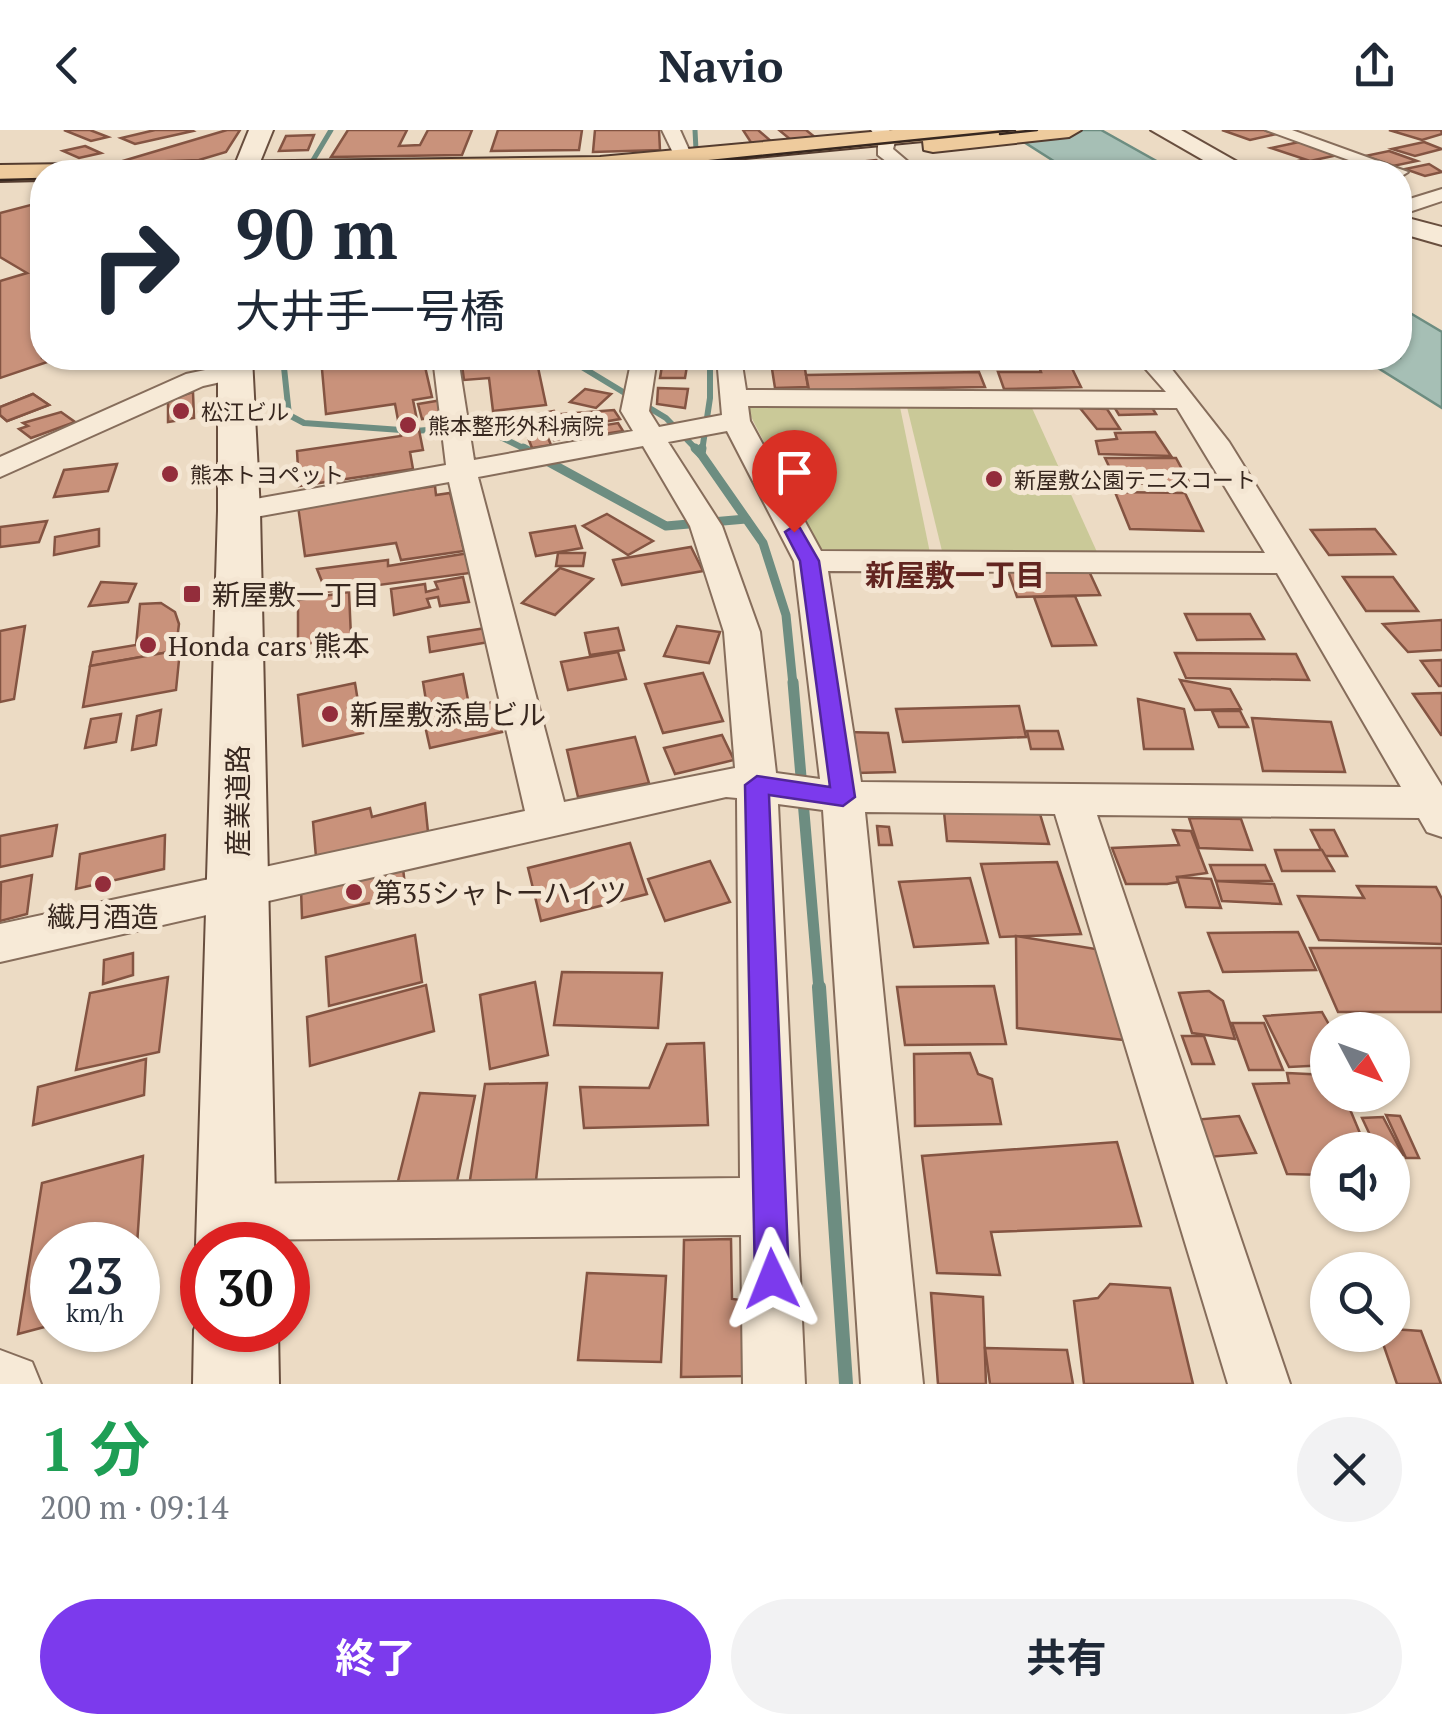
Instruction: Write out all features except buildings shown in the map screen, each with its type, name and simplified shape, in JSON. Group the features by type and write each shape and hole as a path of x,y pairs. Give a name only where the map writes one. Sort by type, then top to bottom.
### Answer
{"main road":[{"path":"895,146 968,130"},
{"path":"754,160 1070,130"},
{"path":"0,178 30,178"}],"street":[{"path":"249,160 261,130"},
{"path":"671,130 690,160"},
{"path":"1163,130 1219,160"},
{"path":"1275,130 1363,160"},
{"path":"1302,139 1338,130"},
{"path":"1412,177 1442,187"},
{"path":"1412,206 1442,195"},
{"path":"1412,227 1442,236"},
{"path":"0,468 222,370"},
{"name":"産業道路","path":"235,370 239,511 236,1222"},
{"path":"447,370 461,468 548,820"},
{"path":"642,370 635,412 656,435 706,526 742,632 768,786 774,1384"},
{"path":"729,370 728,414 810,561 892,1384"},
{"path":"1159,370 1215,442 1438,809"},
{"path":"239,511 656,435 728,414 1183,400"},
{"path":"810,561 1286,563"},
{"path":"0,943 726,782 835,796 1438,809"},
{"path":"1072,801 1259,1384"},
{"path":"310,1226 770,1206"},
{"path":"236,1352 236,1384"},
{"path":"0,1381 10,1384"}],"shaded area":[{"path":"1005,130 1101,130 1155,160 1052,160"},
{"path":"1412,314 1442,332 1442,408 1381,370 1412,370"},
{"path":"745,405 900,407 930,553 821,553"},
{"name":"新屋敷公園テニスコート","path":"907,407 1032,408 1097,552 942,551"}],"waterway":[{"path":"313,160 331,130"},
{"path":"695,130 696,150"},
{"path":"284,370 289,415 304,423 415,431 478,426 524,449"},
{"path":"587,370 666,418 698,451"},
{"path":"702,451 710,370"},
{"path":"695,448 698,451"},
{"path":"701,454 702,448"},
{"path":"524,449 529,451"},
{"path":"524,449 666,526 746,519"},
{"path":"698,451 701,454"},
{"path":"701,454 763,543 786,615 793,685"},
{"path":"793,682 819,990"},
{"path":"819,987 846,1384"}],"tram line":[{"path":"721,160 1015,130"},
{"path":"1000,134 1037,130"},
{"path":"0,180 30,179"}],"place":[{"name":"松江ビル","path":"181,411"},
{"name":"熊本整形外科病院","path":"408,425"},
{"name":"熊本トヨペット","path":"170,474"},
{"name":"新屋敷公園テニスコート","path":"994,479"},
{"name":"新屋敷一丁目","path":"192,594"},
{"name":"Honda cars 熊本","path":"148,645"},
{"name":"新屋敷添島ビル","path":"330,714"},
{"name":"繊月酒造","path":"103,884"},
{"name":"第35シャトーハイツ","path":"354,892"}],"district":[{"name":"新屋敷一丁目","path":"955,575"}],"route":[{"path":"772,1279 757,785 843,797 810,561 794,532"}]}
